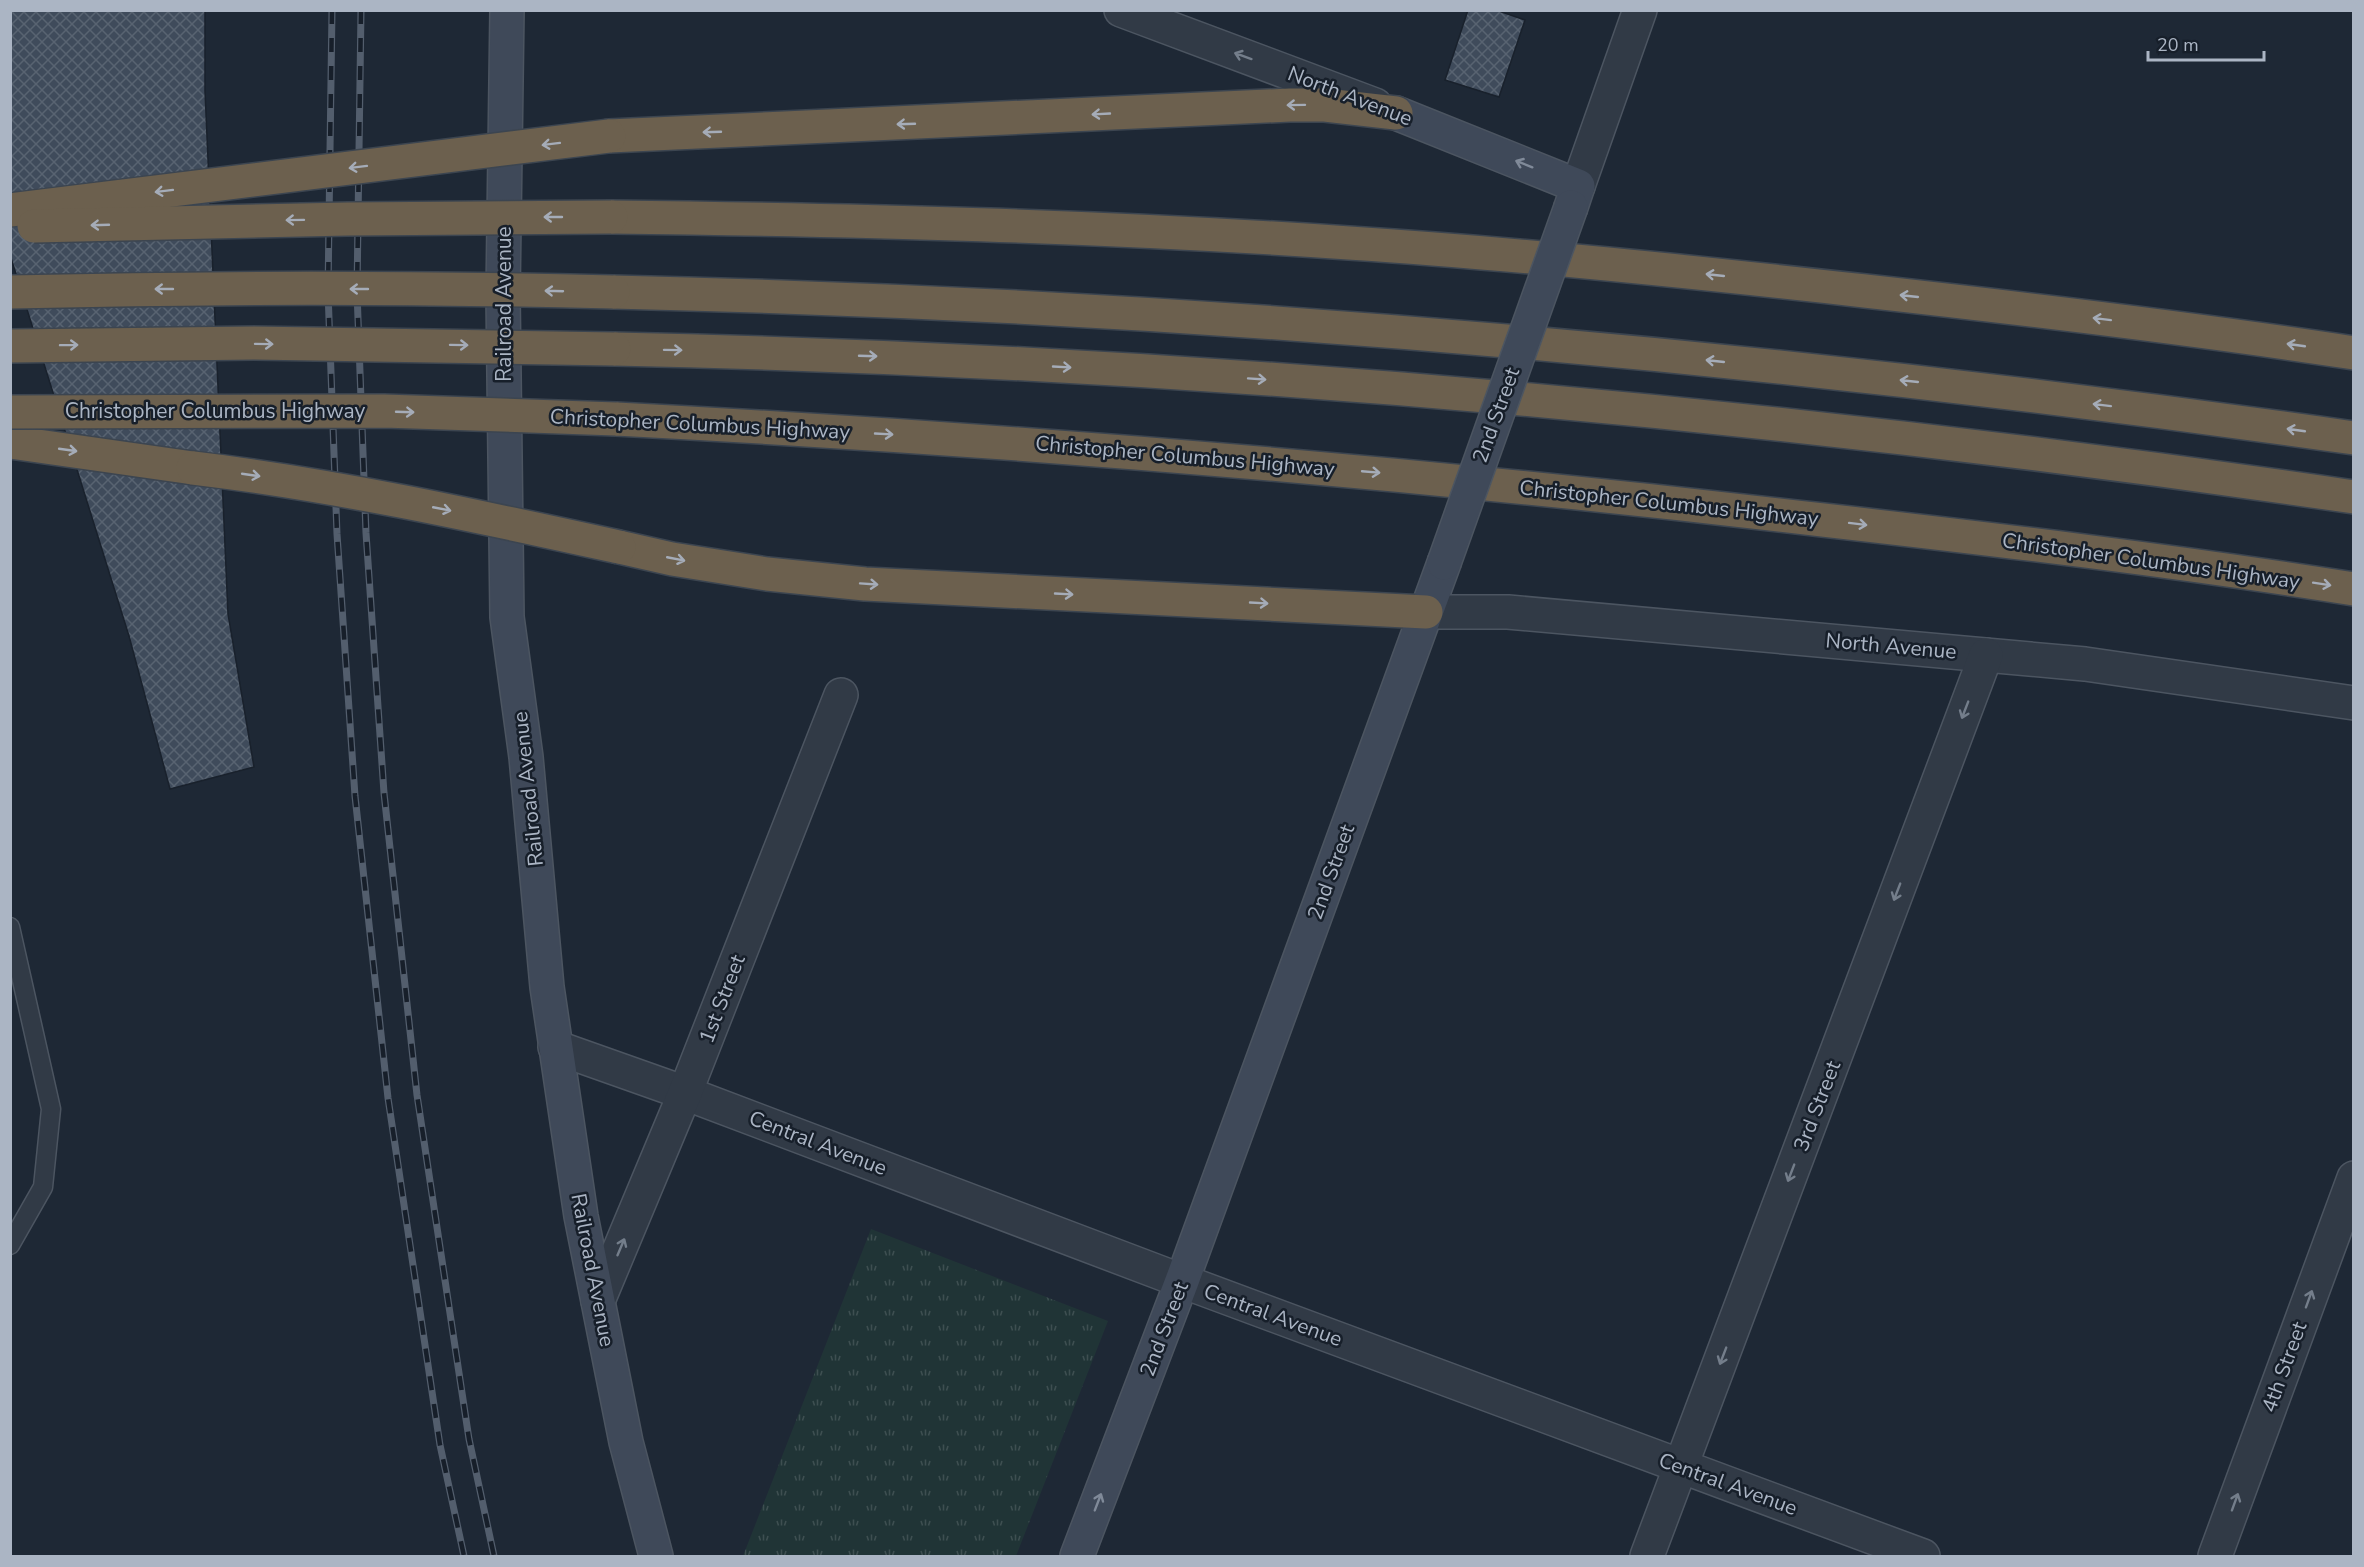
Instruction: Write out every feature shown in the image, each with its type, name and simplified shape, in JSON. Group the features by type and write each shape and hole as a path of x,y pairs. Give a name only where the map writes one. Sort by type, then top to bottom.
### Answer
{"highway":[{"path":"10,210 609,136 1290,105 1325,105 1396,113"},
{"path":"10,227 336,219 611,217 794,219 1211,234 1410,247 1652,268 2046,312 2354,353"},
{"path":"10,292 166,289 404,289 613,292 976,305 1422,334 1681,358 1971,388 2354,438"},
{"path":"10,346 254,343 614,349 914,358 1448,392 1706,417 1973,447 2354,497"},
{"name":"Christopher Columbus Highway","path":"10,412 384,411 616,419 1049,445 1409,476 1671,502 2166,561 2354,589"},
{"path":"10,442 324,487 475,516 672,559 767,574 865,584 1426,612"}],"main road":[{"name":"Railroad Avenue","path":"507,10 503,295 507,617 526,757 547,987 581,1216 626,1442 656,1557"},
{"name":"North Avenue","path":"1396,113 1575,197"},
{"name":"2nd Street","path":"1077,1557 1182,1281 1575,197"}],"street":[{"name":"North Avenue","path":"1121,10 1396,113"},
{"path":"1575,197 1640,10"},
{"name":"North Avenue","path":"1426,612 1509,612 2085,664 2354,703"},
{"name":"3rd Street","path":"1647,1557 1986,655"},
{"name":"1st Street","path":"598,1301 685,1092 841,695"},
{"name":"Central Avenue","path":"555,1047 685,1092 1182,1281 1923,1557"},
{"name":"4th Street","path":"2215,1557 2354,1178"}],"lane":[{"path":"10,927 51,1109 43,1187 10,1245"}],"green space":[{"path":"871,1229 1108,1321 1016,1556 743,1556"}],"building":[{"path":"10,10 205,10 205,91 228,614 254,767 170,789 129,636 10,255"},
{"path":"1468,10 1496,10 1525,20 1499,97 1445,80"}],"railway":[{"path":"332,10 328,292 337,534 355,796 388,1098 440,1445 464,1556"},
{"path":"361,10 357,292 366,533 384,793 417,1095 469,1439 494,1556"}]}
